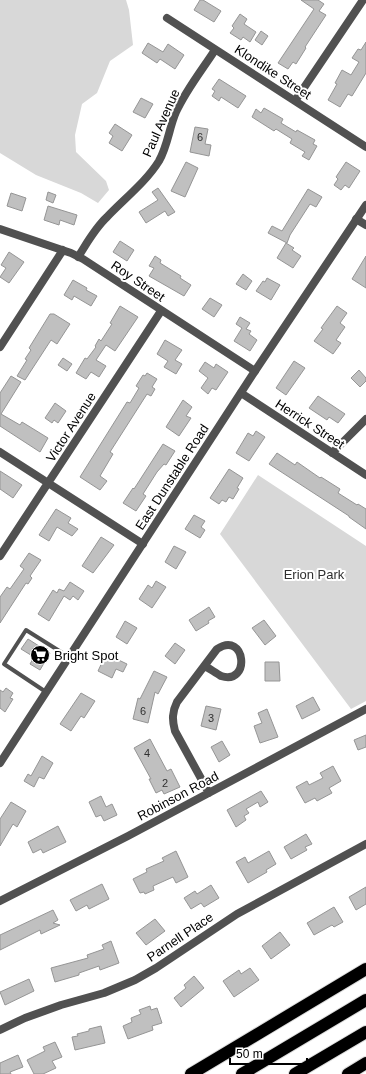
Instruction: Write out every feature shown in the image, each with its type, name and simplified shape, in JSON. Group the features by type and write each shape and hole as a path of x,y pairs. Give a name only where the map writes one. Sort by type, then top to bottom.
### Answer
{"highway":[{"path":"191,1074 366,968"},
{"path":"242,1074 366,1000"},
{"path":"295,1074 366,1032"},
{"path":"348,1074 366,1063"}],"street":[{"path":"296,101 363,0"},
{"name":"Klondike Street","path":"167,18 366,146"},
{"name":"Paul Avenue","path":"78,256 102,222 143,180 159,160 165,148 178,108 215,50"},
{"name":"East Dunstable Road","path":"0,763 241,393 366,205"},
{"path":"356,219 366,225"},
{"name":"Roy Street","path":"0,229 78,256 255,372"},
{"path":"0,347 63,250"},
{"name":"Victor Avenue","path":"0,556 161,311"},
{"name":"Herrick Street","path":"241,393 366,475"},
{"path":"332,452 366,419"},
{"path":"0,452 143,544"},
{"path":"205,666 222,676 230,676 234,675 240,669 242,658 235,648 228,646 220,647 214,652 177,702 172,717 175,731 209,793"},
{"name":"Robinson Road","path":"0,901 209,793 366,709"},
{"name":"Parnell Place","path":"0,1030 25,1018 61,1005 104,993 135,980 233,916 366,844"}],"lane":[{"path":"46,692 4,664 26,630 69,657"}],"green space":[{"path":"0,0 126,0 129,10 133,45 110,61 97,93 82,104 75,135 76,152 106,181 109,190 98,203 81,193 36,175 0,153"},
{"name":"Erion Park","path":"258,475 366,546 366,701 351,709 220,534"}],"building":[{"path":"200,0 203,0 221,11 214,22 194,10"},
{"path":"301,0 318,0 324,4 319,11 326,15 305,47 306,48 296,64 293,62 288,69 278,63 314,9"},
{"path":"240,14 247,19 244,24 256,32 250,42 243,37 241,40 230,33 234,28 232,26"},
{"path":"261,31 268,36 262,45 255,40"},
{"path":"366,42 366,73 352,96 348,94 340,107 328,100 337,84 335,83 342,70 351,75 359,62 352,58 358,49 361,50"},
{"path":"148,43 163,52 168,44 184,55 175,69 160,59 157,63 142,53"},
{"path":"219,79 246,96 238,108 221,97 219,101 212,96 215,91 212,89"},
{"path":"141,98 153,104 145,118 133,112"},
{"path":"264,108 283,119 281,123 296,132 297,130 315,140 313,144 317,146 309,160 302,156 305,152 290,143 292,139 276,129 274,131 252,117 256,109 261,113"},
{"path":"115,124 132,135 122,151 109,143 113,136 109,133"},
{"path":"195,127 208,129 205,144 211,145 209,156 190,152"},
{"path":"186,162 198,168 185,197 171,191"},
{"path":"346,162 360,171 349,188 345,185 341,190 334,185 338,179 336,177"},
{"path":"158,188 175,212 168,216 165,211 146,223 139,212 158,200 152,192"},
{"path":"308,189 322,197 316,207 310,204 290,235 287,243 268,233 272,226 282,231"},
{"path":"48,192 56,195 53,203 46,200"},
{"path":"11,193 26,198 22,211 7,206"},
{"path":"48,206 77,215 74,225 60,220 59,225 44,220"},
{"path":"120,241 134,250 127,261 113,252"},
{"path":"286,243 294,248 292,250 301,256 293,268 277,258"},
{"path":"9,252 24,262 9,283 0,277 6,268 1,265"},
{"path":"155,256 161,260 160,263 181,276 180,278 191,285 184,296 149,276 154,268 149,266"},
{"path":"366,256 366,288 352,279"},
{"path":"243,274 252,281 246,290 236,284"},
{"path":"267,278 280,285 271,300 256,291"},
{"path":"73,280 97,296 91,306 74,296 72,300 64,295"},
{"path":"210,298 222,305 214,317 202,309"},
{"path":"120,306 138,317 115,351 106,345 96,360 106,366 99,377 91,372 86,379 76,373 85,358 87,359 96,347 95,346 99,339 101,341 112,324 110,323"},
{"path":"337,306 347,313 340,323 345,327 336,340 341,343 333,354 314,341 323,329 321,328"},
{"path":"50,314 54,314 70,324 57,344 51,340 25,380 17,376 27,360 25,359 31,350 29,348"},
{"path":"240,317 250,323 246,329 251,331 249,334 257,340 250,351 234,341 242,328 236,324"},
{"path":"165,340 182,350 175,360 182,364 176,374 164,367 168,361 157,354"},
{"path":"63,358 72,364 67,371 58,365"},
{"path":"294,361 305,368 286,395 276,388"},
{"path":"205,362 214,368 216,364 228,372 216,390 212,388 208,394 201,388 208,378 199,371"},
{"path":"359,370 366,378 366,381 360,387 351,378"},
{"path":"147,373 157,379 152,387 155,389 151,396 147,394 110,452 113,454 100,476 107,481 100,490 80,477 127,402 130,403 139,388 136,386 143,375 145,376"},
{"path":"11,376 21,382 1,414 20,425 22,422 48,438 40,452 0,426 0,393"},
{"path":"318,396 345,414 338,423 329,417 327,420 309,408"},
{"path":"183,400 192,407 186,416 191,418 179,436 166,427"},
{"path":"55,403 66,411 58,423 54,420 52,423 45,418"},
{"path":"256,431 265,437 249,461 236,453 248,433 253,436"},
{"path":"163,444 175,451 166,465 164,464 157,472 143,494 146,496 136,511 123,503 133,488 134,489"},
{"path":"277,453 295,465 297,462 320,478 321,477 340,489 338,493 366,509 366,529 349,516 269,464"},
{"path":"229,469 243,478 233,499 229,497 226,502 222,500 219,504 210,498"},
{"path":"0,471 22,485 13,498 0,489"},
{"path":"56,509 71,518 68,523 78,529 72,536 57,527 49,541 39,535"},
{"path":"194,515 205,521 201,527 205,530 200,538 185,529"},
{"path":"101,537 114,545 93,573 82,566"},
{"path":"174,546 186,552 176,569 165,562"},
{"path":"29,553 41,560 30,576 32,578 28,584 26,583 0,623 0,597 7,587 10,589 24,569 20,566"},
{"path":"156,581 166,587 152,608 139,599 148,585 152,588"},
{"path":"70,582 84,591 78,600 73,596 70,600 64,596 49,621 38,614 53,590 57,593 59,589 64,591"},
{"path":"209,607 215,617 208,621 209,623 196,631 189,620"},
{"path":"264,620 276,636 265,645 252,628"},
{"path":"125,621 137,628 127,644 116,637"},
{"name":"Bright Spot","path":"28,639 50,653 40,670 30,664 34,657 21,649"},
{"path":"175,643 185,650 175,664 165,656"},
{"path":"106,654 127,664 123,672 116,669 112,678 98,671"},
{"path":"265,662 279,662 280,681 265,681"},
{"path":"154,671 167,677 158,694 155,692 148,723 133,719 138,698 140,699"},
{"path":"6,688 13,693 10,698 13,699 5,712 0,708 0,690 3,692"},
{"path":"81,693 95,701 84,718 81,716 71,731 60,724"},
{"path":"313,697 320,710 302,719 296,706"},
{"path":"206,706 221,709 216,730 201,726"},
{"path":"267,709 278,737 260,743 254,726 262,723 258,713"},
{"path":"366,735 366,747 358,750 354,740"},
{"path":"150,739 167,771 171,769 180,787 164,794 162,790 156,793 149,779 151,779 134,748"},
{"path":"222,741 230,755 219,762 211,747"},
{"path":"42,756 53,763 44,779 39,777 34,787 24,781 28,774 31,776"},
{"path":"333,766 341,781 329,788 332,793 317,801 315,798 305,803 296,787 307,781 309,785 323,778 320,773"},
{"path":"261,791 268,802 260,807 258,802 246,809 249,813 244,816 246,820 236,827 227,810"},
{"path":"101,796 106,807 112,804 117,815 104,821 101,815 96,817 89,802"},
{"path":"11,802 26,811 17,827 13,824 0,846 0,819"},
{"path":"58,826 66,842 43,853 41,849 33,853 28,842"},
{"path":"306,834 312,844 305,847 307,850 291,859 284,847"},
{"path":"176,851 188,877 176,883 173,877 153,886 154,890 145,894 144,892 140,893 133,879 147,872 146,869 164,861 162,858"},
{"path":"269,851 276,864 266,870 267,872 248,883 236,862 245,857 248,863"},
{"path":"102,884 109,899 89,909 87,905 76,911 70,900"},
{"path":"211,885 219,898 204,907 201,903 191,909 184,898 195,891 197,894"},
{"path":"366,887 366,904 356,910 349,897"},
{"path":"334,907 343,922 334,927 332,925 314,935 307,923"},
{"path":"53,910 58,920 53,923 60,925 41,934 40,930 0,950 0,935"},
{"path":"155,919 165,931 146,945 136,933"},
{"path":"280,932 290,945 271,959 262,946"},
{"path":"111,941 119,963 100,970 99,966 79,973 79,975 55,982 51,968 88,958 87,955 104,949 102,945"},
{"path":"250,968 259,980 234,997 223,981 239,970 241,974"},
{"path":"194,976 204,988 181,1007 174,998 186,988 184,985"},
{"path":"29,979 34,991 5,1005 0,992"},
{"path":"150,1006 151,1010 157,1008 162,1023 152,1026 153,1030 128,1039 123,1026 132,1022 131,1018 141,1014 139,1010"},
{"path":"101,1026 105,1043 75,1050 72,1037 89,1031 89,1029"},
{"path":"55,1042 62,1057 52,1061 56,1068 43,1074 34,1074 27,1060 45,1051 43,1047"},
{"path":"18,1055 23,1067 10,1072 11,1074 0,1074 0,1063"}],"place":[{"name":"Bright Spot","path":"40,655"}]}
